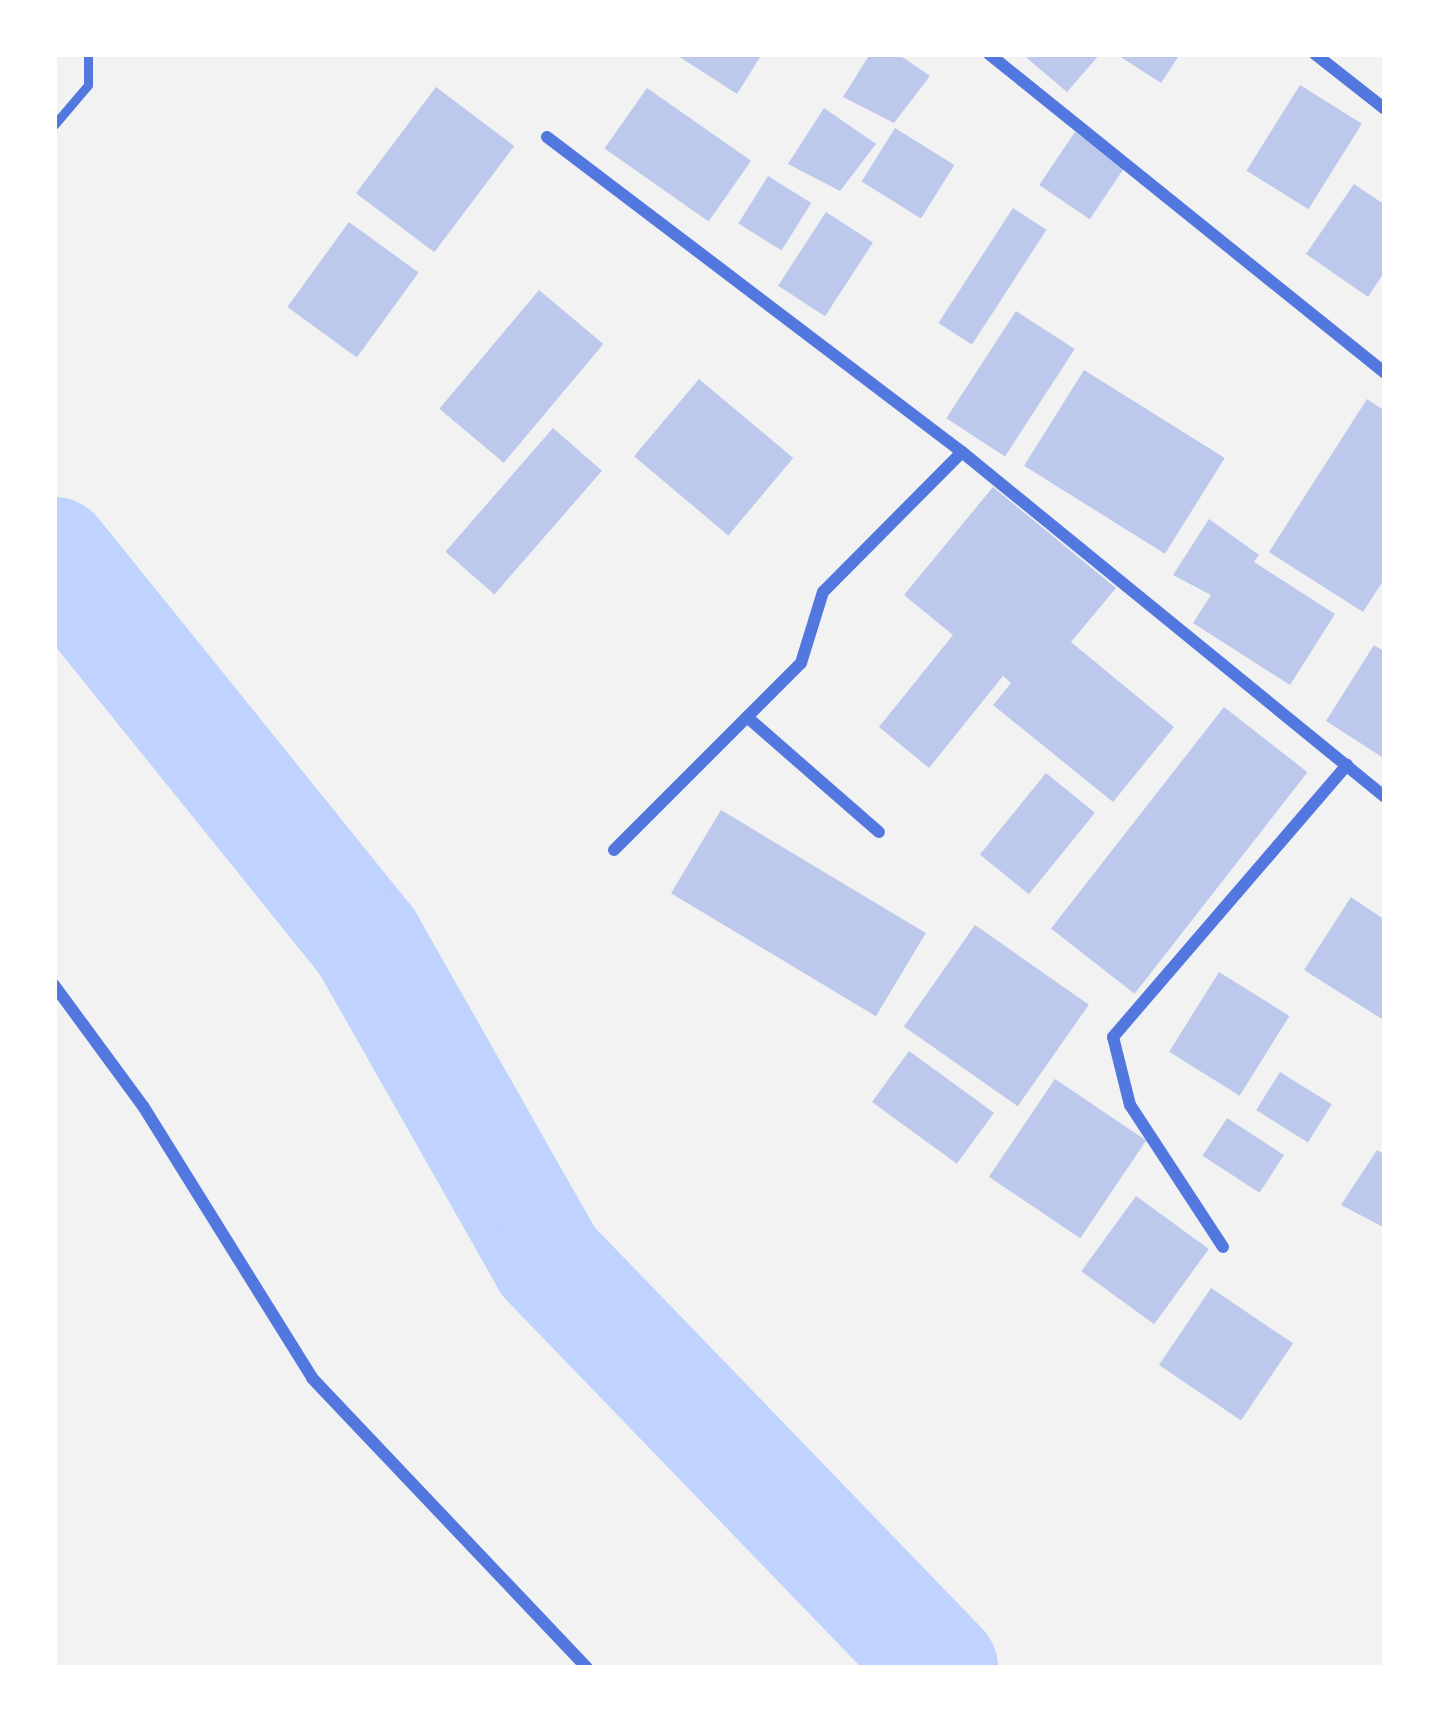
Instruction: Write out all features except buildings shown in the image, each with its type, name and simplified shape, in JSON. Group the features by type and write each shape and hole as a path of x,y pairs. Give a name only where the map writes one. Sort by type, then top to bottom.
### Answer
{"street":[{"path":"989,54 1385,373"},
{"path":"1316,54 1385,109"},
{"path":"548,137 962,452 1385,797"},
{"path":"614,850 801,663 823,592 962,452"},
{"path":"747,718 879,832"},
{"path":"1222,1247 1130,1106 1112,1037 1347,765"},
{"path":"54,985 143,1106 312,1378 586,1668"}],"lane":[{"path":"54,125 88,85 88,54"}],"waterway":[{"path":"54,554 367,942 548,1261 941,1668"}]}
